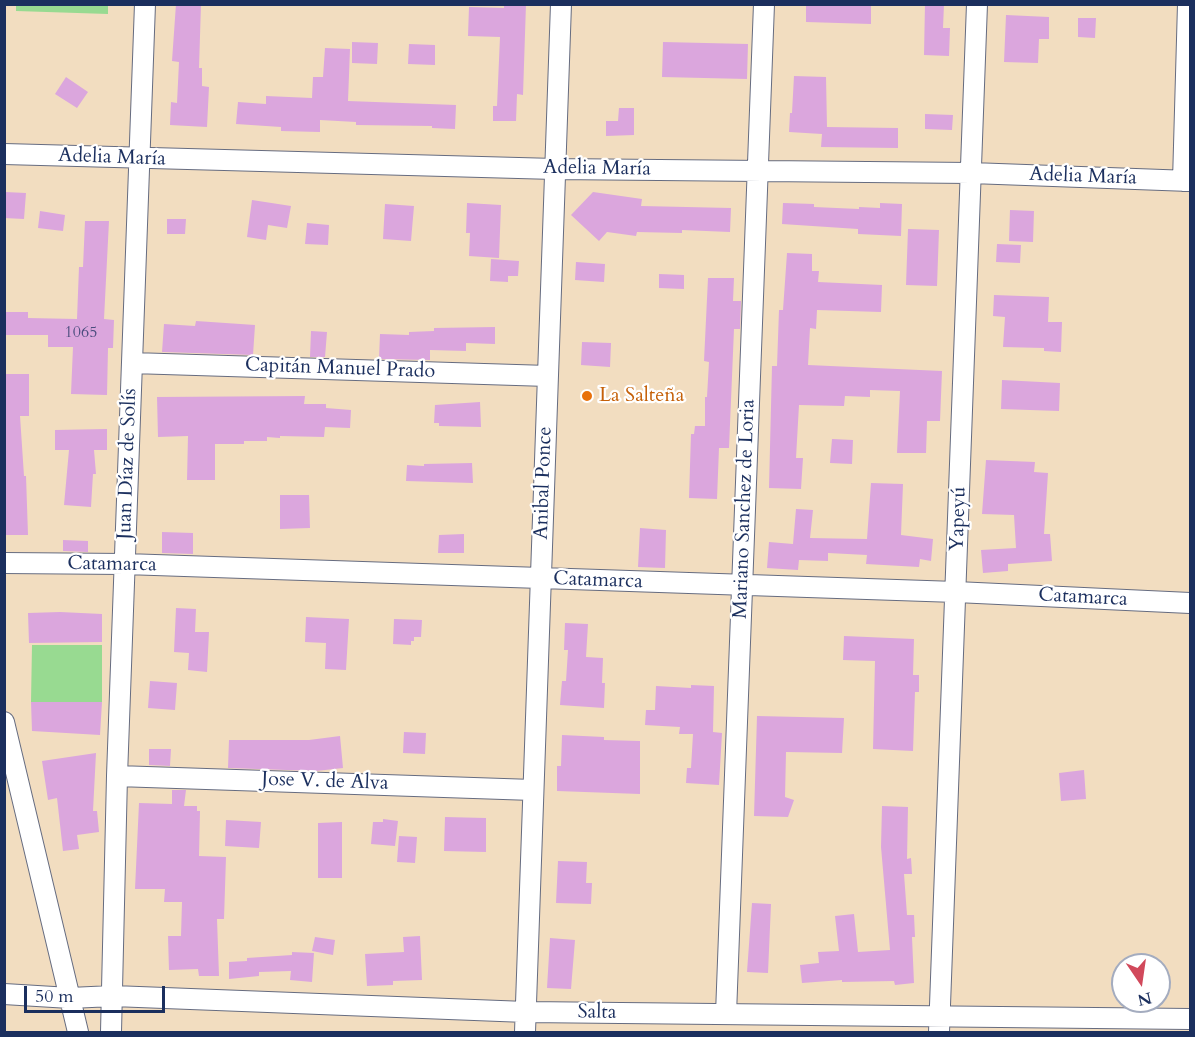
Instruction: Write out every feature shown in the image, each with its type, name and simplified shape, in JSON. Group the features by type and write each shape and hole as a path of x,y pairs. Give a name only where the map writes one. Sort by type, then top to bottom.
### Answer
{"street":[{"name":"Juan Díaz de Solís","path":"111,1032 117,776 145,4"},
{"name":"Anibal Ponce","path":"525,1032 561,4"},
{"name":"Mariano Sanchez de Loria","path":"726,1014 764,4"},
{"name":"Yapeyú","path":"940,1024 977,4"},
{"path":"1187,181 1188,4"},
{"name":"Adelia María","path":"4,154 555,169 971,173 1187,181"},
{"name":"Capitán Manuel Prado","path":"132,363 548,376"},
{"name":"Catamarca","path":"4,563 125,564 956,592 1191,603"},
{"path":"4,722 78,1032"},
{"name":"Jose V. de Alva","path":"117,776 533,790"},
{"name":"Salta","path":"4,994 526,1012 726,1014 940,1024 1191,1019"}],"green space":[{"path":"16,5 108,5 108,14 16,11"},
{"path":"32,645 102,645 102,702 31,702"}],"building":[{"path":"176,4 201,4 199,68 202,68 202,86 209,87 207,127 170,125 171,102 177,103 179,62 172,61"},
{"path":"504,4 526,4 523,95 517,94 516,121 493,121 493,106 497,106 500,37 468,36 469,7 504,8"},
{"path":"806,4 871,4 871,24 806,22"},
{"path":"925,4 944,4 943,28 950,28 949,56 924,55"},
{"path":"1006,15 1049,17 1049,39 1039,39 1038,63 1004,62"},
{"path":"1078,18 1096,18 1095,38 1078,37"},
{"path":"352,42 378,43 377,64 352,63"},
{"path":"663,42 748,44 747,79 662,77"},
{"path":"409,44 435,45 435,65 408,64"},
{"path":"325,48 350,49 348,101 456,105 455,129 432,128 432,126 356,125 356,122 320,120 320,132 281,131 281,127 236,124 238,102 266,104 266,96 312,98 313,77 323,77"},
{"path":"794,76 826,77 827,127 898,128 898,148 821,147 822,134 789,132"},
{"path":"66,77 88,92 77,108 55,94"},
{"path":"619,108 634,108 634,135 606,136 606,121 618,121"},
{"path":"925,114 953,115 952,130 925,129"},
{"path":"5,192 26,193 24,219 4,218"},
{"path":"593,192 642,199 641,206 731,208 730,232 682,230 682,233 637,232 636,236 607,232 599,241 571,215"},
{"path":"252,200 291,206 287,228 268,225 266,240 247,237"},
{"path":"467,203 501,205 499,258 469,256 470,233 466,233"},
{"path":"783,203 859,209 859,207 880,208 880,203 902,204 901,236 858,234 858,229 782,224"},
{"path":"385,204 414,206 411,241 383,239"},
{"path":"1010,210 1034,211 1033,242 1009,241"},
{"path":"40,211 65,215 63,231 38,228"},
{"path":"167,219 186,219 185,234 167,234"},
{"path":"85,221 109,221 104,319 114,320 113,348 108,348 107,395 71,394 73,347 48,347 48,335 6,335 6,312 28,312 28,318 77,319 79,267 83,267"},
{"path":"307,223 329,225 328,245 305,244"},
{"path":"908,229 939,230 937,286 906,285"},
{"path":"997,244 1021,245 1020,263 996,262"},
{"path":"787,253 812,254 812,271 819,271 818,282 882,285 881,312 817,310 816,329 810,328 808,365 942,371 940,421 927,421 926,453 897,453 900,391 870,390 870,397 845,396 844,406 799,405 796,458 803,458 801,489 769,488 772,366 777,366 779,310 783,310"},
{"path":"491,259 519,261 518,276 508,276 508,282 490,281"},
{"path":"576,262 605,264 604,282 575,280"},
{"path":"659,274 684,275 684,289 659,288"},
{"path":"708,278 734,278 733,301 741,301 740,329 734,329 729,448 719,448 717,499 689,498 691,434 694,434 695,426 705,426 705,397 707,397 709,362 704,361"},
{"path":"994,295 1049,297 1048,322 1062,322 1061,352 1044,351 1044,348 1003,347 1005,317 993,316"},
{"path":"196,321 255,325 253,355 162,352 164,324 195,326"},
{"path":"495,327 495,344 466,343 466,351 430,350 430,360 379,359 380,334 409,335 409,332 434,331 434,328"},
{"path":"311,331 327,332 325,357 310,357"},
{"path":"582,342 611,343 610,367 581,365"},
{"path":"4,374 29,374 29,416 20,416 24,476 26,476 28,535 4,535"},
{"path":"1002,380 1060,383 1059,411 1001,409"},
{"path":"305,396 304,404 326,404 326,408 351,410 350,428 325,427 324,437 280,436 280,438 267,437 267,441 244,441 244,444 215,444 215,480 187,480 188,436 158,437 157,397"},
{"path":"480,402 481,427 439,426 439,423 434,423 435,405"},
{"path":"107,429 107,450 94,450 96,474 93,474 91,507 64,505 69,450 55,450 55,430"},
{"path":"832,439 853,440 852,464 830,463"},
{"path":"986,460 1035,462 1034,472 1048,473 1044,534 1050,534 1052,561 1008,564 1008,571 983,573 981,550 1016,548 1014,515 982,514"},
{"path":"472,463 473,483 406,481 407,465"},
{"path":"871,483 903,484 901,535 933,539 931,561 920,559 919,567 866,564 867,555 828,553 828,561 799,560 798,570 767,568 769,542 793,544 796,509 813,510 810,538 867,539"},
{"path":"280,495 309,495 310,528 280,529"},
{"path":"640,528 666,530 665,568 638,567"},
{"path":"162,532 193,533 193,554 162,553"},
{"path":"464,534 464,553 438,553 439,535"},
{"path":"63,540 88,541 88,552 63,551"},
{"path":"176,608 196,609 195,632 209,632 207,672 188,670 189,653 174,652"},
{"path":"28,613 102,614 102,642 29,643"},
{"path":"306,617 349,619 346,670 325,669 326,643 305,642"},
{"path":"394,619 422,620 421,637 414,637 411,645 393,644"},
{"path":"565,623 588,624 586,657 603,658 604,708 560,705 562,681 566,681 568,650 564,650"},
{"path":"844,636 914,639 913,675 919,675 919,692 915,692 913,751 873,749 875,661 843,660"},
{"path":"150,681 177,683 175,710 148,708"},
{"path":"691,685 714,686 713,732 722,733 719,785 686,783 687,768 691,768 693,734 679,734 680,727 645,725 646,710 655,710 656,686 691,688"},
{"path":"31,702 102,702 100,735 32,731"},
{"path":"757,716 844,718 842,753 786,752 785,797 794,800 788,817 754,816"},
{"path":"404,732 426,733 425,754 403,753"},
{"path":"562,735 640,741 640,794 557,791 557,766 561,766"},
{"path":"340,736 343,768 316,771 228,768 229,740 309,740"},
{"path":"149,749 171,749 170,766 149,765"},
{"path":"96,753 93,811 97,811 99,832 77,835 79,849 63,851 57,798 48,800 42,761"},
{"path":"1084,770 1086,799 1061,801 1059,773"},
{"path":"172,790 186,790 184,806 197,806 197,811 200,811 199,856 226,857 224,919 217,919 219,976 199,976 198,969 169,970 168,936 181,936 182,902 164,902 165,889 135,889 139,803 172,804"},
{"path":"882,806 908,807 907,859 911,858 912,874 904,874 907,915 914,915 915,937 912,937 914,983 895,985 894,981 842,982 842,980 802,983 800,965 819,963 818,952 839,951 835,916 854,914 858,952 890,950 881,847"},
{"path":"445,817 486,818 486,852 444,851"},
{"path":"383,819 398,821 395,846 371,844 373,822 383,822"},
{"path":"226,820 261,822 259,848 225,846"},
{"path":"342,822 342,878 318,878 318,823"},
{"path":"399,836 417,837 415,863 397,862"},
{"path":"558,861 587,862 586,883 592,883 591,904 556,903"},
{"path":"752,903 771,904 768,973 747,972"},
{"path":"420,936 422,980 393,981 393,985 367,986 365,954 404,952 403,937"},
{"path":"315,937 335,940 333,955 312,951"},
{"path":"550,938 575,940 571,989 547,988"},
{"path":"292,952 314,953 312,982 290,980 291,971 259,972 259,976 229,979 229,962 247,961 247,958 292,955"}],"place":[{"name":"La Salteña","path":"587,396"}]}
